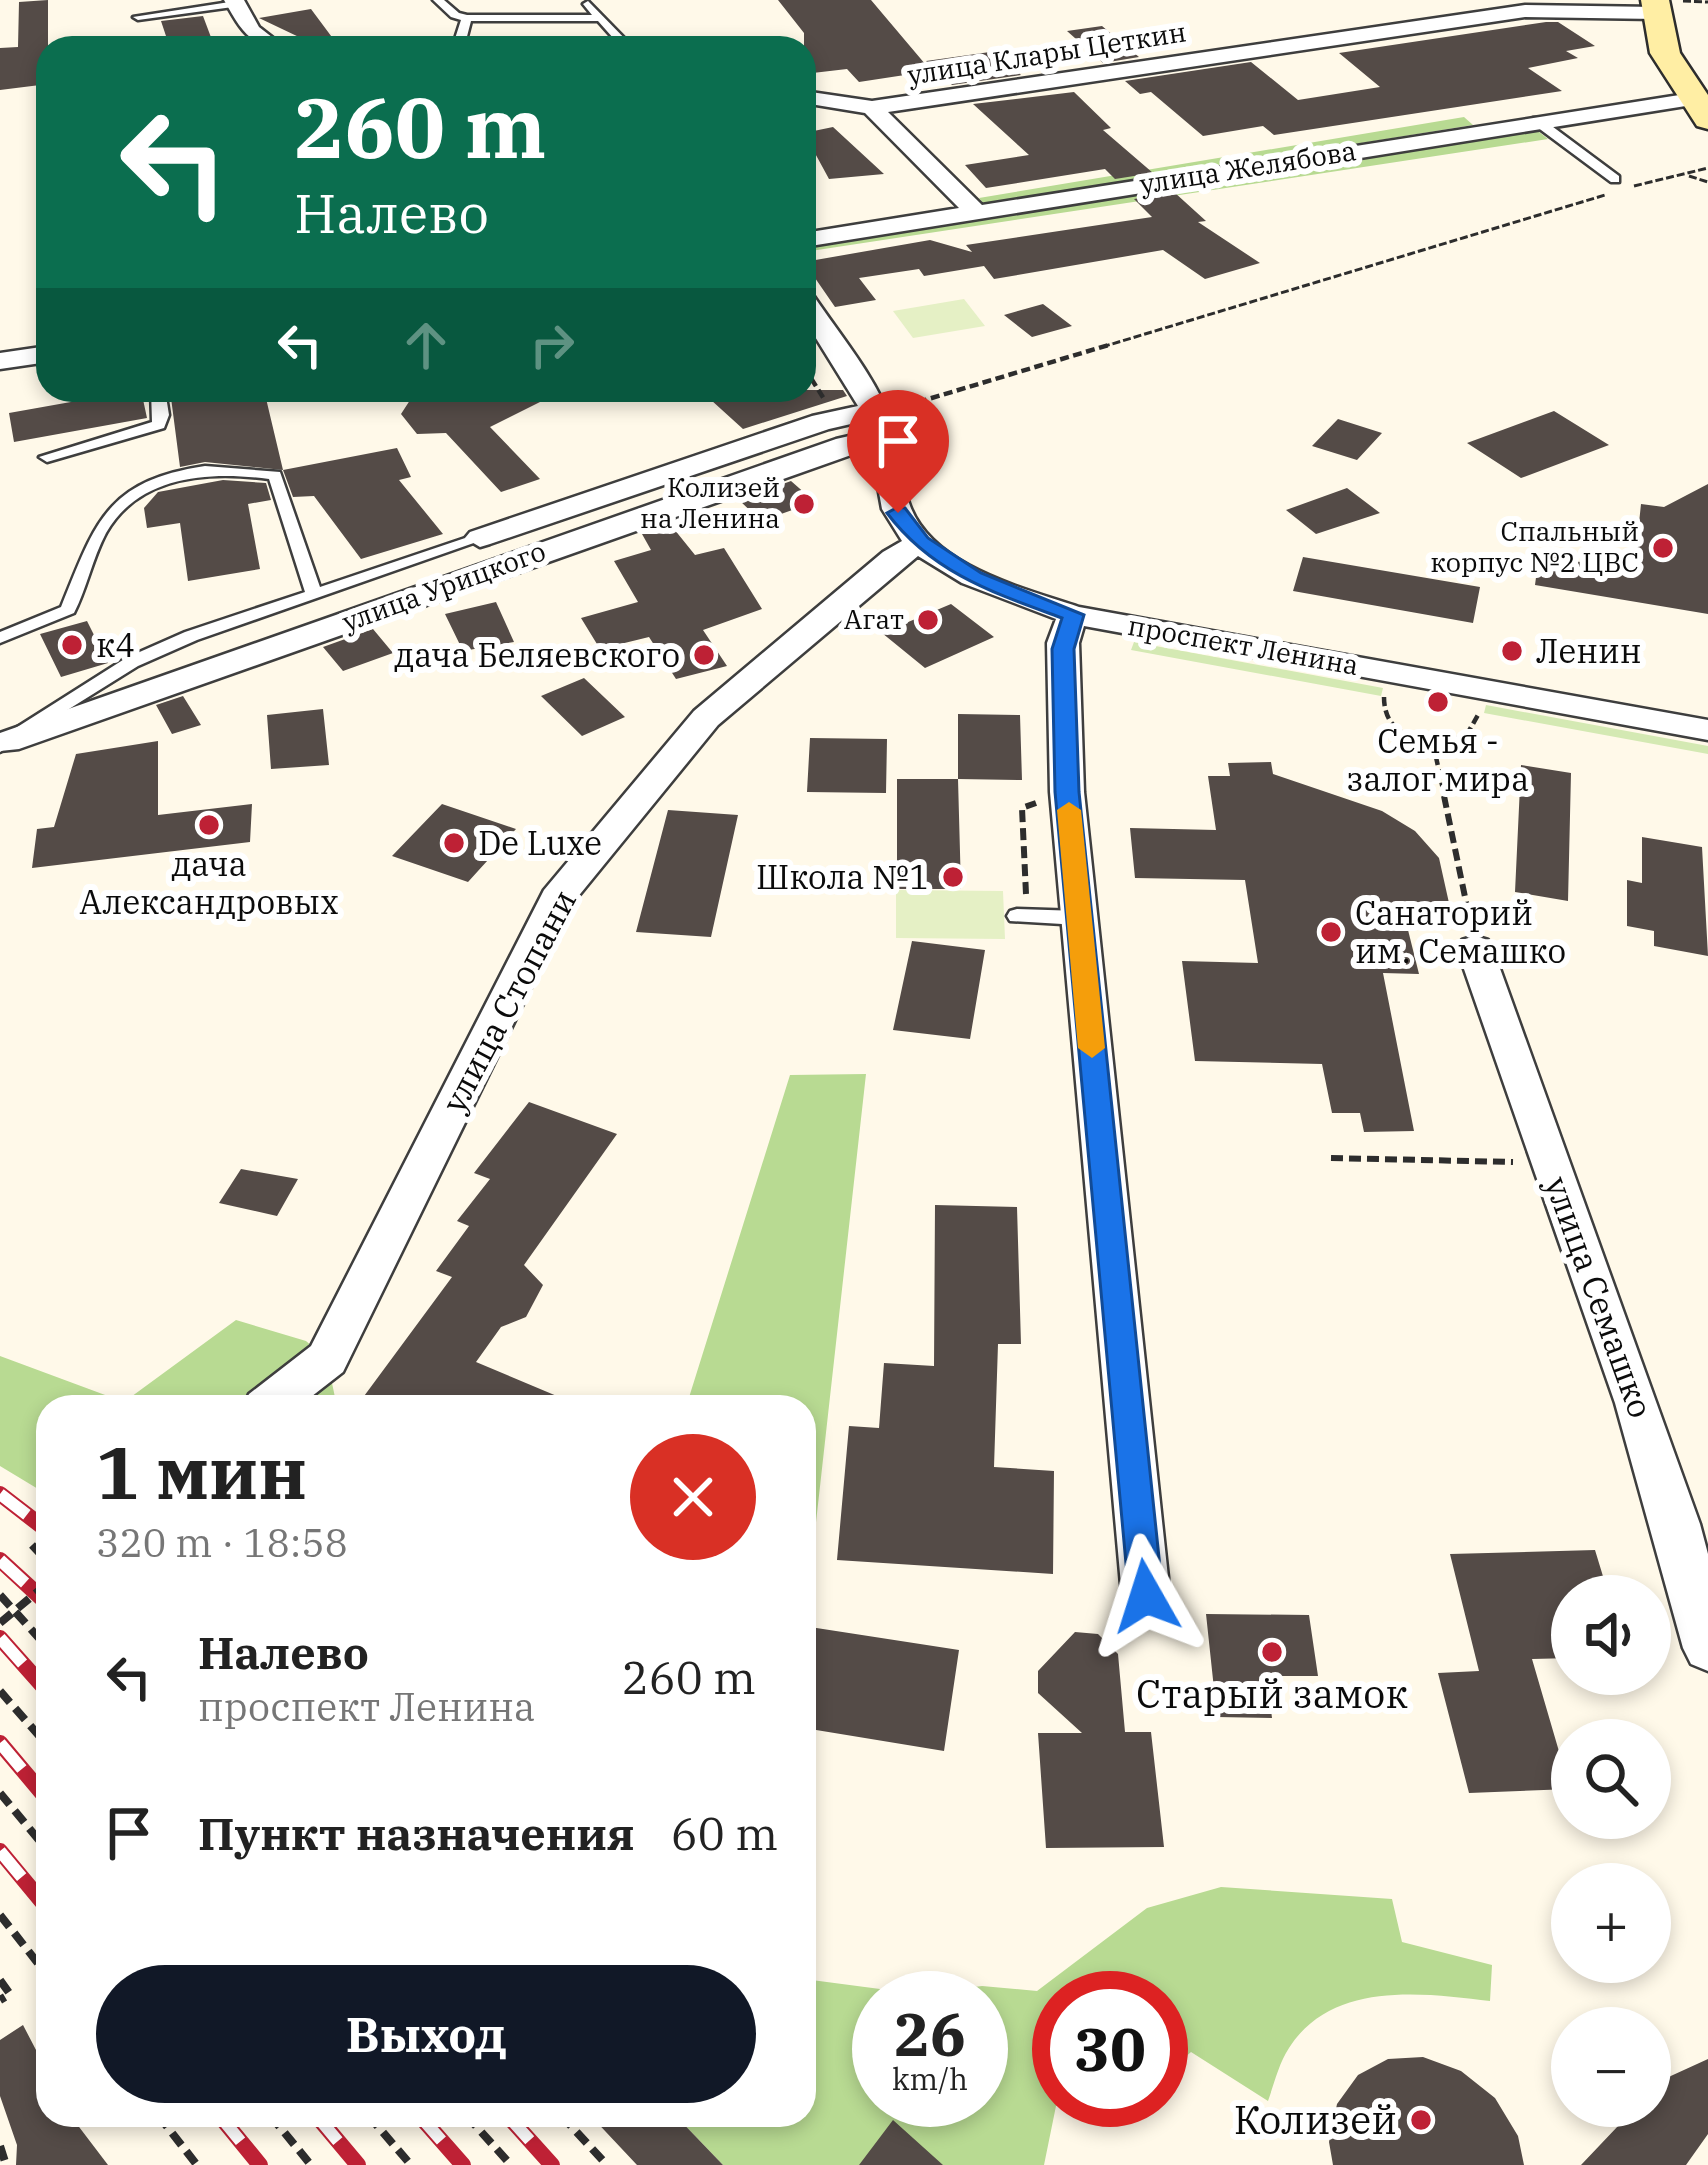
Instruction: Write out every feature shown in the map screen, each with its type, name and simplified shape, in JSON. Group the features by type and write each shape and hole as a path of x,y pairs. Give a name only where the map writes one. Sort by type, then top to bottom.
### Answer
{"main road":[{"path":"1668,4 1665,53 1700,109"}],"street":[{"path":"235,2 258,36"},
{"name":"улица Клары Цеткин","path":"816,100 872,108 1525,11 1668,4"},
{"path":"872,108 976,212"},
{"name":"улица Желябова","path":"816,238 1537,121 1700,109"},
{"name":"проспект Ленина","path":"816,318 885,419 898,513 921,543 973,578 1073,615 1708,730"},
{"path":"0,361 36,356"},
{"name":"улица Урицкого","path":"480,538 822,422 885,419"},
{"name":"улица Урицкого","path":"2,739 846,445 885,419"},
{"name":"улица Стопани","path":"280,1395 327,1359 556,899 706,718 893,558 921,543"},
{"path":"1073,615 1063,643 1067,792 1146,1596"},
{"name":"улица Семашко","path":"1475,949 1549,1162 1609,1313 1685,1542 1708,1648"}],"lane":[{"path":"438,0 454,15 466,18 597,19"},
{"path":"139,17 235,2"},
{"path":"588,4 615,36"},
{"path":"461,36 466,18"},
{"path":"1537,121 1615,179"},
{"path":"1558,159 1581,154"},
{"path":"47,458 159,425 160,402"},
{"path":"0,638 68,610 105,523 153,480 225,467 275,475 314,593"},
{"path":"2,739 132,662 314,593 480,538"},
{"path":"1022,916 1079,918"}],"path":[{"path":"1668,4 1708,4"},
{"path":"1627,188 1708,168"},
{"path":"1686,174 1708,182"},
{"path":"885,419 1604,195"},
{"path":"1383,700 1388,724 1433,742 1466,736 1478,716"},
{"path":"1433,742 1466,901"},
{"path":"1022,808 1022,916"},
{"path":"1013,838 1024,838"},
{"path":"1330,1158 1549,1162"},
{"path":"32,1544 36,1548"},
{"path":"0,1623 36,1593"},
{"path":"0,1594 36,1634"},
{"path":"0,1691 36,1732"},
{"path":"0,1793 36,1836"},
{"path":"0,1915 36,1961"},
{"path":"0,1980 10,1994 0,2000"},
{"path":"167,2127 197,2165"},
{"path":"279,2127 311,2165"},
{"path":"378,2127 411,2165"},
{"path":"477,2127 511,2165"},
{"path":"572,2127 607,2165"},
{"path":"0,2146 6,2165"}],"green space":[{"path":"1464,117 1473,125 984,204 979,198"},
{"path":"1534,128 1548,139 816,250 816,245"},
{"path":"964,299 985,326 913,338 893,311"},
{"path":"1134,642 1383,688 1381,696 1131,650"},
{"path":"1486,705 1708,746 1708,754 1484,713"},
{"path":"896,890 1003,891 1005,939 896,938"},
{"path":"866,1074 816,1522 816,1395 690,1395 790,1075"},
{"path":"236,1320 306,1341 327,1359 334,1395 134,1395"},
{"path":"0,1356 105,1395 36,1395 36,1488 0,1466"},
{"path":"1221,1887 1392,1899 1402,1942 1492,1965 1490,2001 1409,1994 1354,2001 1329,2011 1307,2026 1289,2048 1268,2101 1191,2052 1188,2055 1188,1971 1064,1971 1147,1908"},
{"path":"816,1981 852,1985 852,2127 1008,2127 1008,1988 1032,1991 1032,2127 1052,2127 1044,2165 723,2165 687,2127 816,2127"}],"building":[{"path":"48,0 48,36 36,36 36,86 0,90 0,48 18,47 19,2"},
{"path":"778,0 871,0 931,71 859,82 847,69 816,73 816,36 804,33"},
{"path":"311,9 331,36 297,36 259,18"},
{"path":"203,16 210,36 166,36 161,21"},
{"path":"1558,22 1595,46 1566,51 1578,58 1528,68 1562,91 1274,135 1263,126 1203,136 1151,92 1140,94 1125,81 1251,62 1298,100 1380,87 1339,53"},
{"path":"1102,26 1139,57 1103,63 1067,31"},
{"path":"997,51 1021,75 952,85 926,61"},
{"path":"1074,92 1111,128 1103,130 1153,173 1115,179 1105,169 986,188 965,165 1029,155 973,104"},
{"path":"833,127 884,174 829,179 816,155 816,131"},
{"path":"1174,192 1206,221 1198,222 1260,263 1205,279 1163,250 994,279 984,266 924,276 919,269 859,278 876,300 835,307 816,279 816,260 930,240 972,252 966,245 1152,217 1134,199"},
{"path":"1043,304 1072,326 1032,337 1004,315"},
{"path":"816,390 843,390 847,396 743,429 713,402 816,402"},
{"path":"71,402 144,402 147,418 14,442 9,413"},
{"path":"172,402 267,402 283,470 205,462 180,467"},
{"path":"409,402 540,402 490,427 540,479 501,492 446,433 417,434 401,414"},
{"path":"1554,411 1609,445 1521,478 1467,443"},
{"path":"1338,419 1382,433 1357,460 1312,446"},
{"path":"397,448 411,477 399,480 443,534 361,559 314,496 293,497 283,470"},
{"path":"223,480 266,483 271,500 248,504 260,569 188,581 180,523 147,528 144,508 158,492"},
{"path":"791,481 815,502 761,521 739,500"},
{"name":"Спальный корпус №2 ЦВС","path":"1708,484 1708,614 1535,585 1539,555 1634,571 1641,504 1664,507"},
{"path":"1347,488 1380,513 1316,534 1286,510"},
{"path":"670,524 695,555 724,548 762,609 703,630 727,666 676,679 649,637 600,649 581,618 638,602 614,561 651,550 642,534"},
{"path":"1303,557 1480,587 1473,623 1293,591"},
{"path":"496,602 514,642 463,651 445,614"},
{"path":"951,604 994,637 925,668 882,633"},
{"name":"к4","path":"87,621 108,663 61,677 40,634"},
{"path":"373,629 393,653 343,671 323,647"},
{"path":"584,678 625,717 582,736 541,696"},
{"path":"183,696 201,725 172,734 156,705"},
{"path":"323,709 329,765 271,769 267,715"},
{"path":"958,714 1020,715 1022,780 958,779"},
{"path":"810,738 887,739 886,793 807,792"},
{"path":"158,741 158,815 252,804 250,842 32,868 37,829 54,827 76,754"},
{"name":"Санаторий им. Семашко","path":"1271,762 1273,774 1382,811 1415,831 1439,858 1449,903 1401,902 1419,974 1383,973 1414,1131 1364,1132 1360,1113 1332,1113 1322,1064 1195,1061 1182,961 1258,963 1245,880 1135,878 1130,828 1216,830 1208,776 1230,776 1228,763"},
{"path":"1521,765 1571,773 1568,901 1515,892"},
{"path":"897,779 958,779 961,889 897,889"},
{"name":"De Luxe","path":"442,804 516,829 468,882 392,856"},
{"path":"668,810 738,815 711,937 636,932"},
{"path":"1642,837 1702,847 1708,956 1654,946 1654,931 1627,926 1627,880 1642,883"},
{"path":"912,941 985,950 970,1039 893,1030"},
{"path":"529,1102 617,1134 524,1265 543,1285 526,1317 501,1327 476,1362 554,1395 365,1395 452,1277 436,1271 469,1226 457,1221 490,1179 474,1173"},
{"path":"241,1169 298,1179 277,1216 219,1203"},
{"path":"935,1205 1017,1207 1021,1344 998,1344 994,1467 1054,1471 1053,1574 837,1560 849,1426 879,1428 884,1363 934,1366"},
{"path":"1595,1550 1603,1575 1551,1575 1551,1659 1532,1659 1551,1724 1551,1790 1469,1793 1438,1673 1479,1671 1450,1554"},
{"path":"1206,1614 1309,1615 1318,1676 1267,1676 1272,1718 1217,1717"},
{"path":"816,1628 959,1650 944,1751 816,1730"},
{"path":"1075,1632 1098,1634 1118,1654 1125,1732 1151,1732 1164,1847 1046,1848 1038,1733 1082,1733 1038,1693 1038,1671"},
{"path":"23,2025 36,2050 36,2127 79,2127 108,2165 16,2165 17,2145 0,2096 0,2040"},
{"name":"Колизей","path":"1423,2057 1461,2071 1495,2098 1518,2136 1524,2165 1333,2165 1329,2142 1337,2104 1358,2075 1388,2059"},
{"path":"1708,2059 1708,2134 1686,2165 1581,2165 1617,2127 1671,2127 1671,2076"},
{"path":"601,2127 687,2127 723,2165 637,2165"},
{"path":"888,2127 901,2127 943,2165 859,2165"}],"railway":[{"path":"0,1494 36,1522"},
{"path":"0,1560 36,1593"},
{"path":"0,1638 36,1678"},
{"path":"0,1743 36,1786"},
{"path":"0,1851 36,1894"},
{"path":"229,2127 260,2165"},
{"path":"326,2127 358,2165"},
{"path":"430,2127 463,2165"},
{"path":"518,2127 552,2165"}],"slow traffic":[{"path":"1069,810 1092,1048"}],"place":[{"name":"Колизей на Ленина","path":"804,504"},
{"name":"Спальный корпус №2 ЦВС","path":"1663,548"},
{"name":"Агат","path":"928,620"},
{"name":"к4","path":"72,645"},
{"name":"Ленин","path":"1512,651"},
{"name":"дача Беляевского","path":"704,655"},
{"name":"Семья - залог мира","path":"1438,702"},
{"name":"дача Александровых","path":"209,825"},
{"name":"De Luxe","path":"454,843"},
{"name":"Школа №1","path":"953,877"},
{"name":"Санаторий им. Семашко","path":"1331,932"},
{"name":"Старый замок","path":"1272,1652"},
{"name":"Колизей","path":"1421,2120"}],"route":[{"path":"898,513 921,543 973,578 1073,615 1063,649 1067,792 1146,1596"}]}
